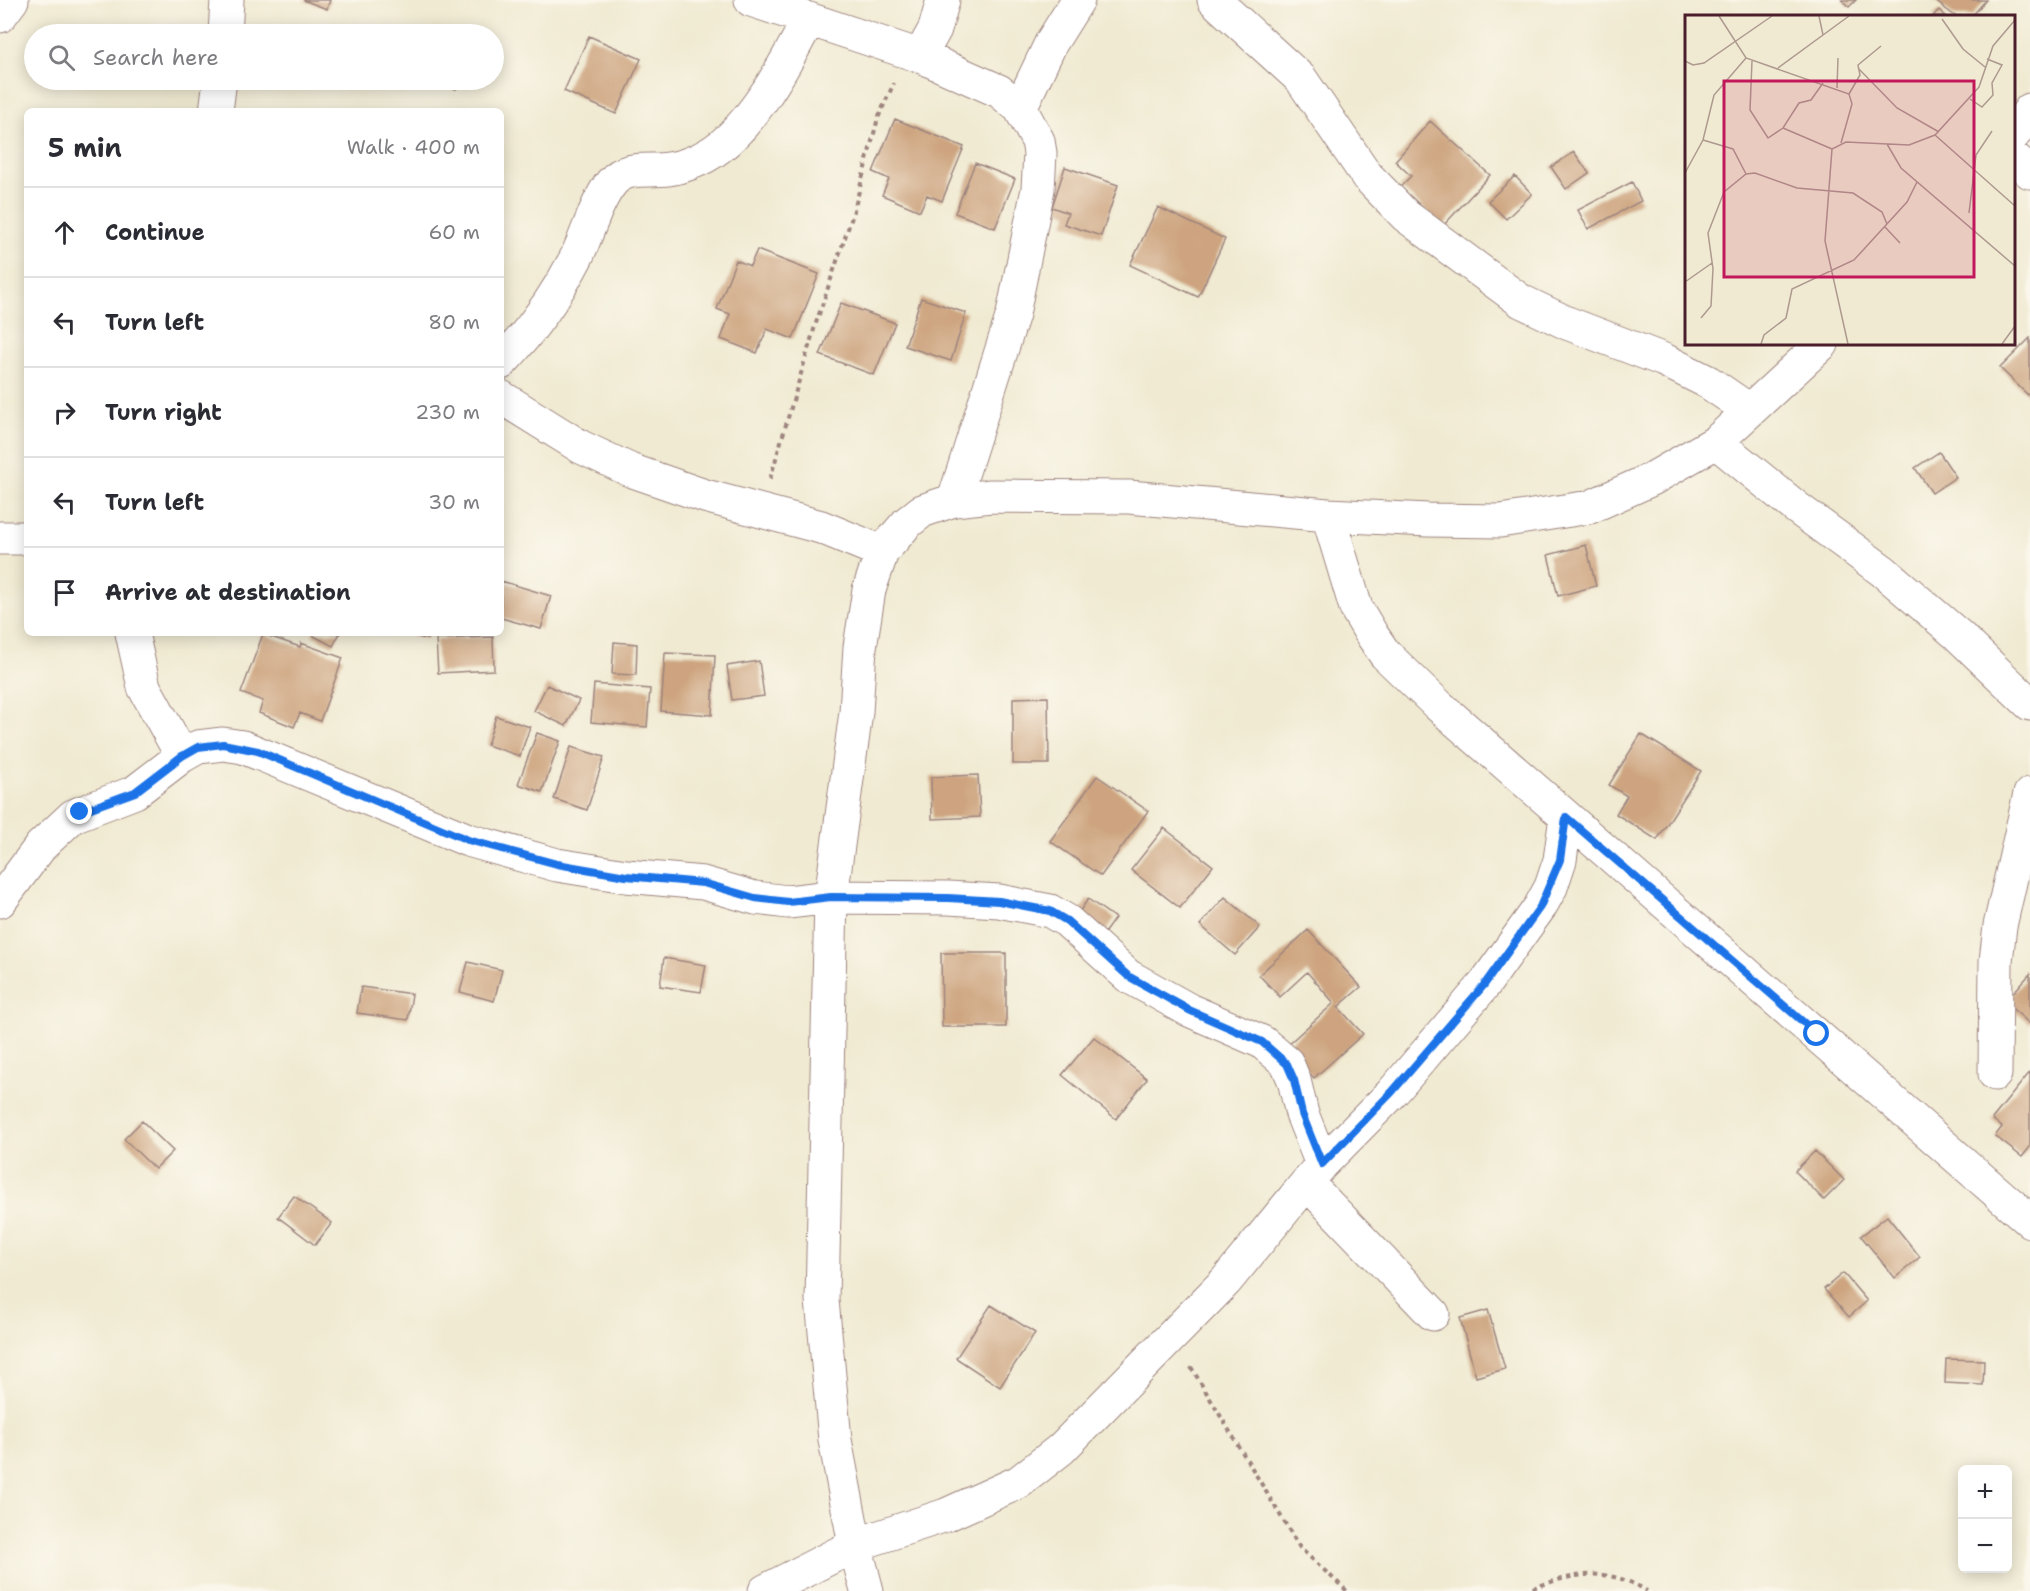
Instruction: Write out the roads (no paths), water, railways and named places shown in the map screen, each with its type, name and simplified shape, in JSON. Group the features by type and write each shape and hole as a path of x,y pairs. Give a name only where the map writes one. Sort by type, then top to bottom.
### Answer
{"street":[{"path":"0,16 12,0"},
{"path":"226,24 227,0"},
{"path":"751,0 920,56 999,90 1020,108 1038,141 1040,153 1038,189 1013,314 954,500"},
{"path":"920,56 935,29 943,0"},
{"path":"1020,108 1052,43 1078,0"},
{"path":"1214,0 1301,79 1367,176 1406,216 1521,301 1567,323 1664,360 1708,382 1749,410"},
{"path":"504,359 550,302 572,265 612,183 629,170 669,169 700,159 712,152 747,118 778,79 809,20"},
{"path":"216,108 219,90"},
{"path":"2015,131 2030,110"},
{"path":"2015,160 2030,172"},
{"path":"867,1591 855,1545 835,1440 822,1300 831,897 856,712 860,647 868,590 882,552 907,523 922,511 954,500 1023,494 1129,497 1328,515 1500,521 1590,507 1652,479 1716,442 1821,345"},
{"path":"504,399 581,447 630,470 760,511 821,527 882,552"},
{"path":"1716,442 1797,508 1883,571 1958,635 2030,704"},
{"path":"1328,515 1356,608 1385,654 1438,705 2030,1221"},
{"path":"0,538 24,538"},
{"path":"133,636 144,687 182,756"},
{"path":"0,901 41,846 73,816 135,792 182,756 198,747 223,744 258,751 468,840 557,864 626,876 703,883 755,898 788,902 831,897 948,898 999,901 1033,907 1057,915 1128,976 1189,1010 1262,1042 1287,1064 1294,1080 1314,1174 1433,1314"},
{"path":"1995,1074 1996,961 2000,926 2030,794"},
{"path":"765,1591 855,1545 946,1515 1019,1482 1061,1449 1226,1281 1314,1174 1392,1092 1476,994 1540,907 1560,860 1566,817"}]}
